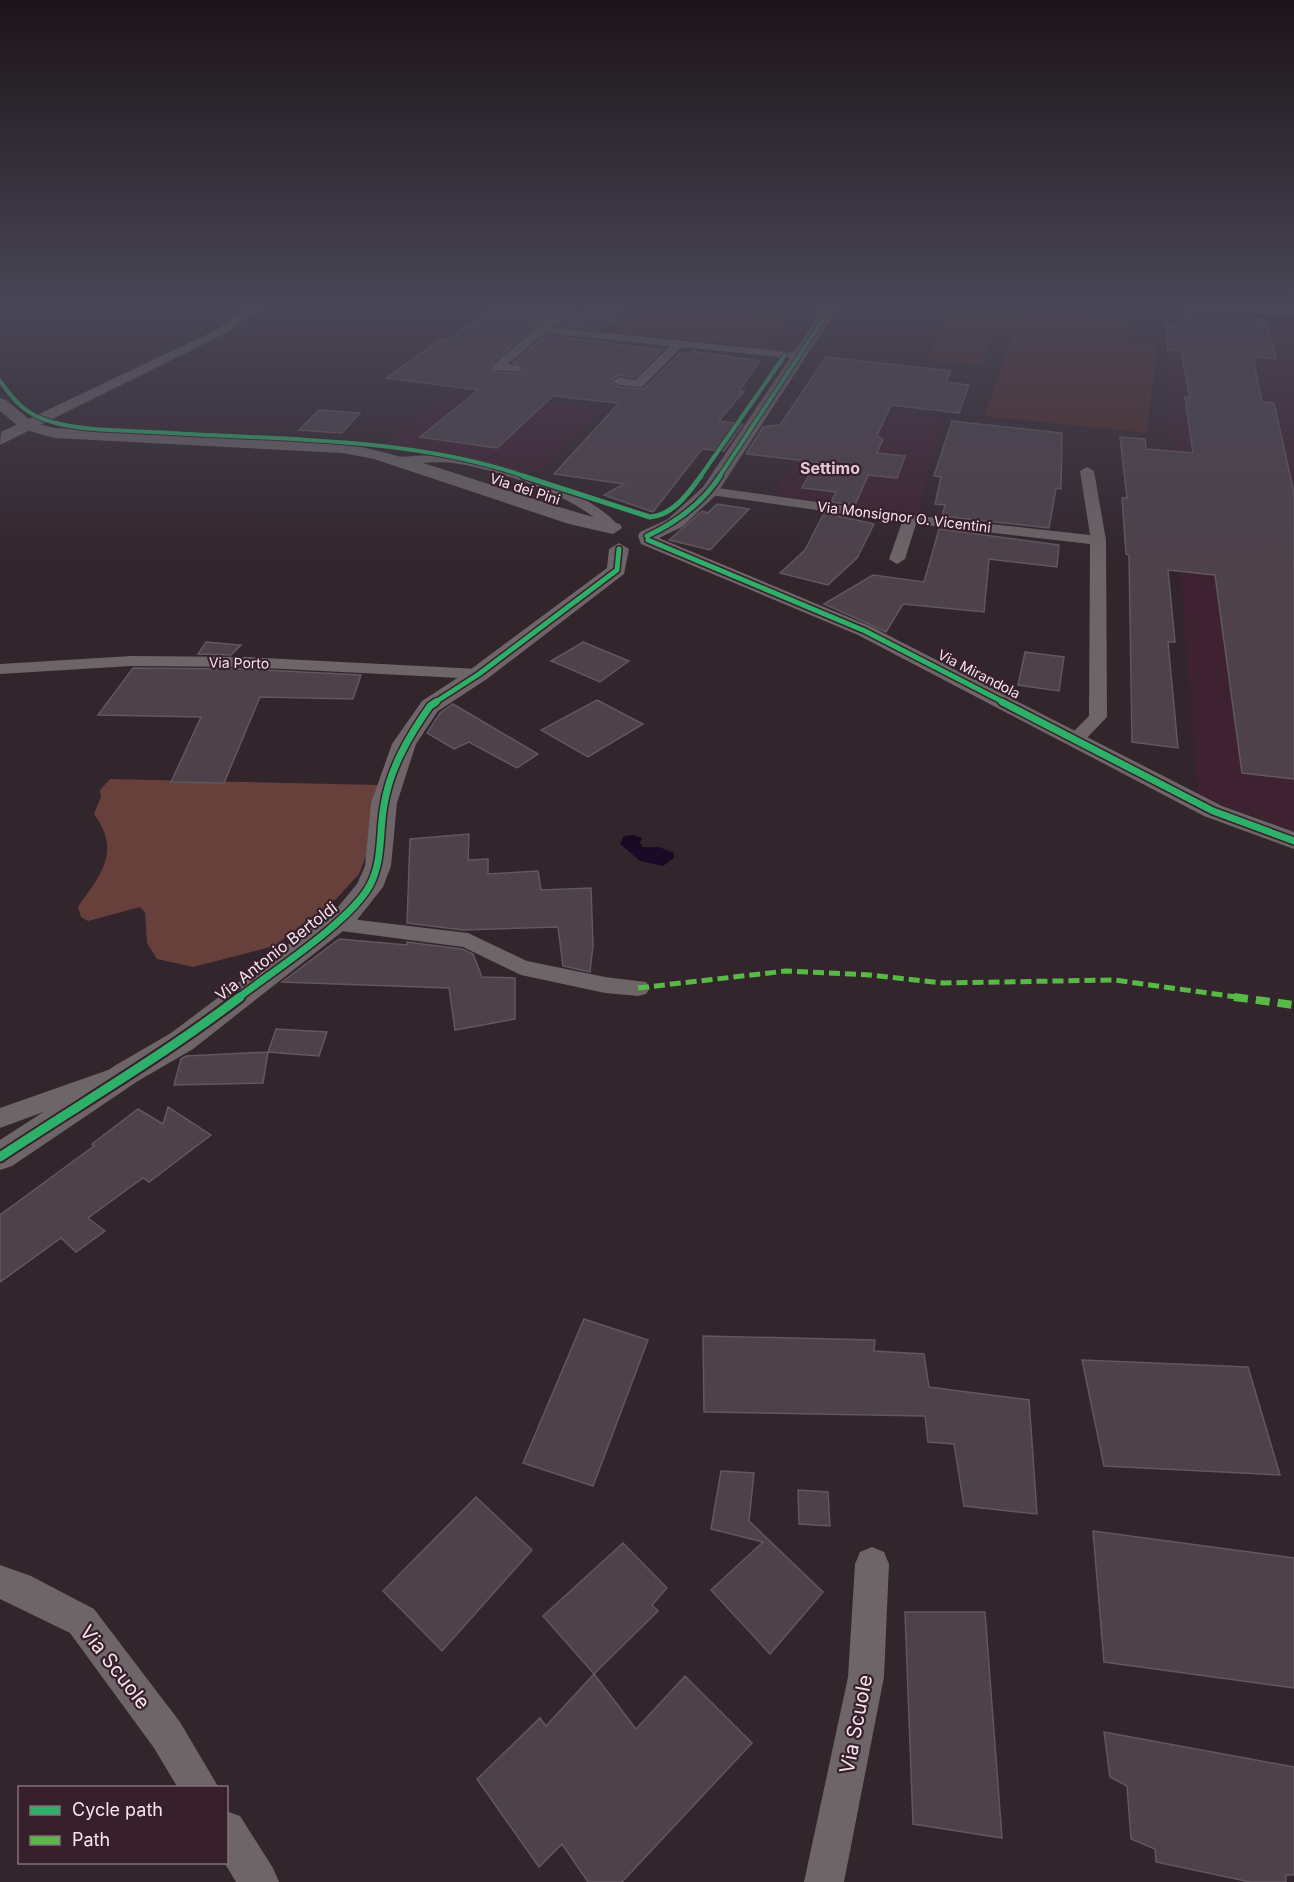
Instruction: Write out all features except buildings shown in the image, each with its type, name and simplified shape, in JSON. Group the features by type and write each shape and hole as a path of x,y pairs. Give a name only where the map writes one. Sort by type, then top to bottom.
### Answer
{"street":[{"path":"0,441 6,435 100,391"},
{"path":"615,535 632,548 675,523 710,491 775,391"},
{"name":"Via dei Pini","path":"0,403 28,426 54,433 130,439 342,448 398,461 615,535"},
{"path":"431,472 429,467 432,464 453,459"},
{"name":"Via dei Pini","path":"398,461 453,459 494,468 590,506 610,520 615,535"},
{"path":"1075,739 1098,717 1098,540 1087,471"},
{"name":"Via Monsignor O. Vicentini","path":"710,491 910,519 1098,540"},
{"path":"615,535 680,516"},
{"path":"897,559 910,519"},
{"name":"Via Antonio Bertoldi","path":"0,1157 127,1073 182,1041 347,914 369,887 378,866 384,803 404,744 430,706 479,674 617,570 615,535"},
{"name":"Via Mirandola","path":"647,538 865,631 1213,811 1294,841"},
{"name":"Via Porto","path":"0,669 131,661 222,662 479,674"},
{"path":"334,924 468,940 521,967 605,985 639,988"},
{"path":"0,1118 59,1095 127,1073"},
{"name":"Via Scuole","path":"824,1882 867,1677 872,1564"},
{"name":"Via Scuole","path":"0,1582 19,1588 82,1622 168,1735 199,1786"},
{"path":"228,1833 259,1882"}],"shaded area":[{"path":"450,391 602,408 538,473 383,444"},
{"path":"993,391 1152,391 1147,433 984,416"},
{"path":"1169,391 1294,391 1294,832 1198,795 1175,503"},
{"path":"897,413 942,418 918,516 774,495 811,428 873,430"},
{"path":"110,779 378,785 368,851 359,874 336,899 274,946 193,967 157,959 147,943 145,912 140,907 88,921 81,917 78,907 105,863 106,840 94,814 101,797 100,790"},
{"path":"634,835 642,838 640,843 643,847 659,847 674,853 674,858 663,866 640,861 620,844 624,836"}],"marked path":[{"path":"638,988 786,971 870,975 943,983 1114,980 1294,1005"}],"cycle path":[{"path":"7,391 20,408 52,422 102,428 389,447 498,467 586,498 650,517 664,516 690,492 760,391"},
{"path":"647,536 675,523 710,491 776,391"},
{"path":"648,540 865,631 1213,811 1294,841"},
{"path":"0,1157 127,1073 182,1041 347,914 369,887 378,866 384,803 404,744 430,706 479,674 617,570 619,549"}],"district":[{"name":"Settimo","path":"830,468"}]}
